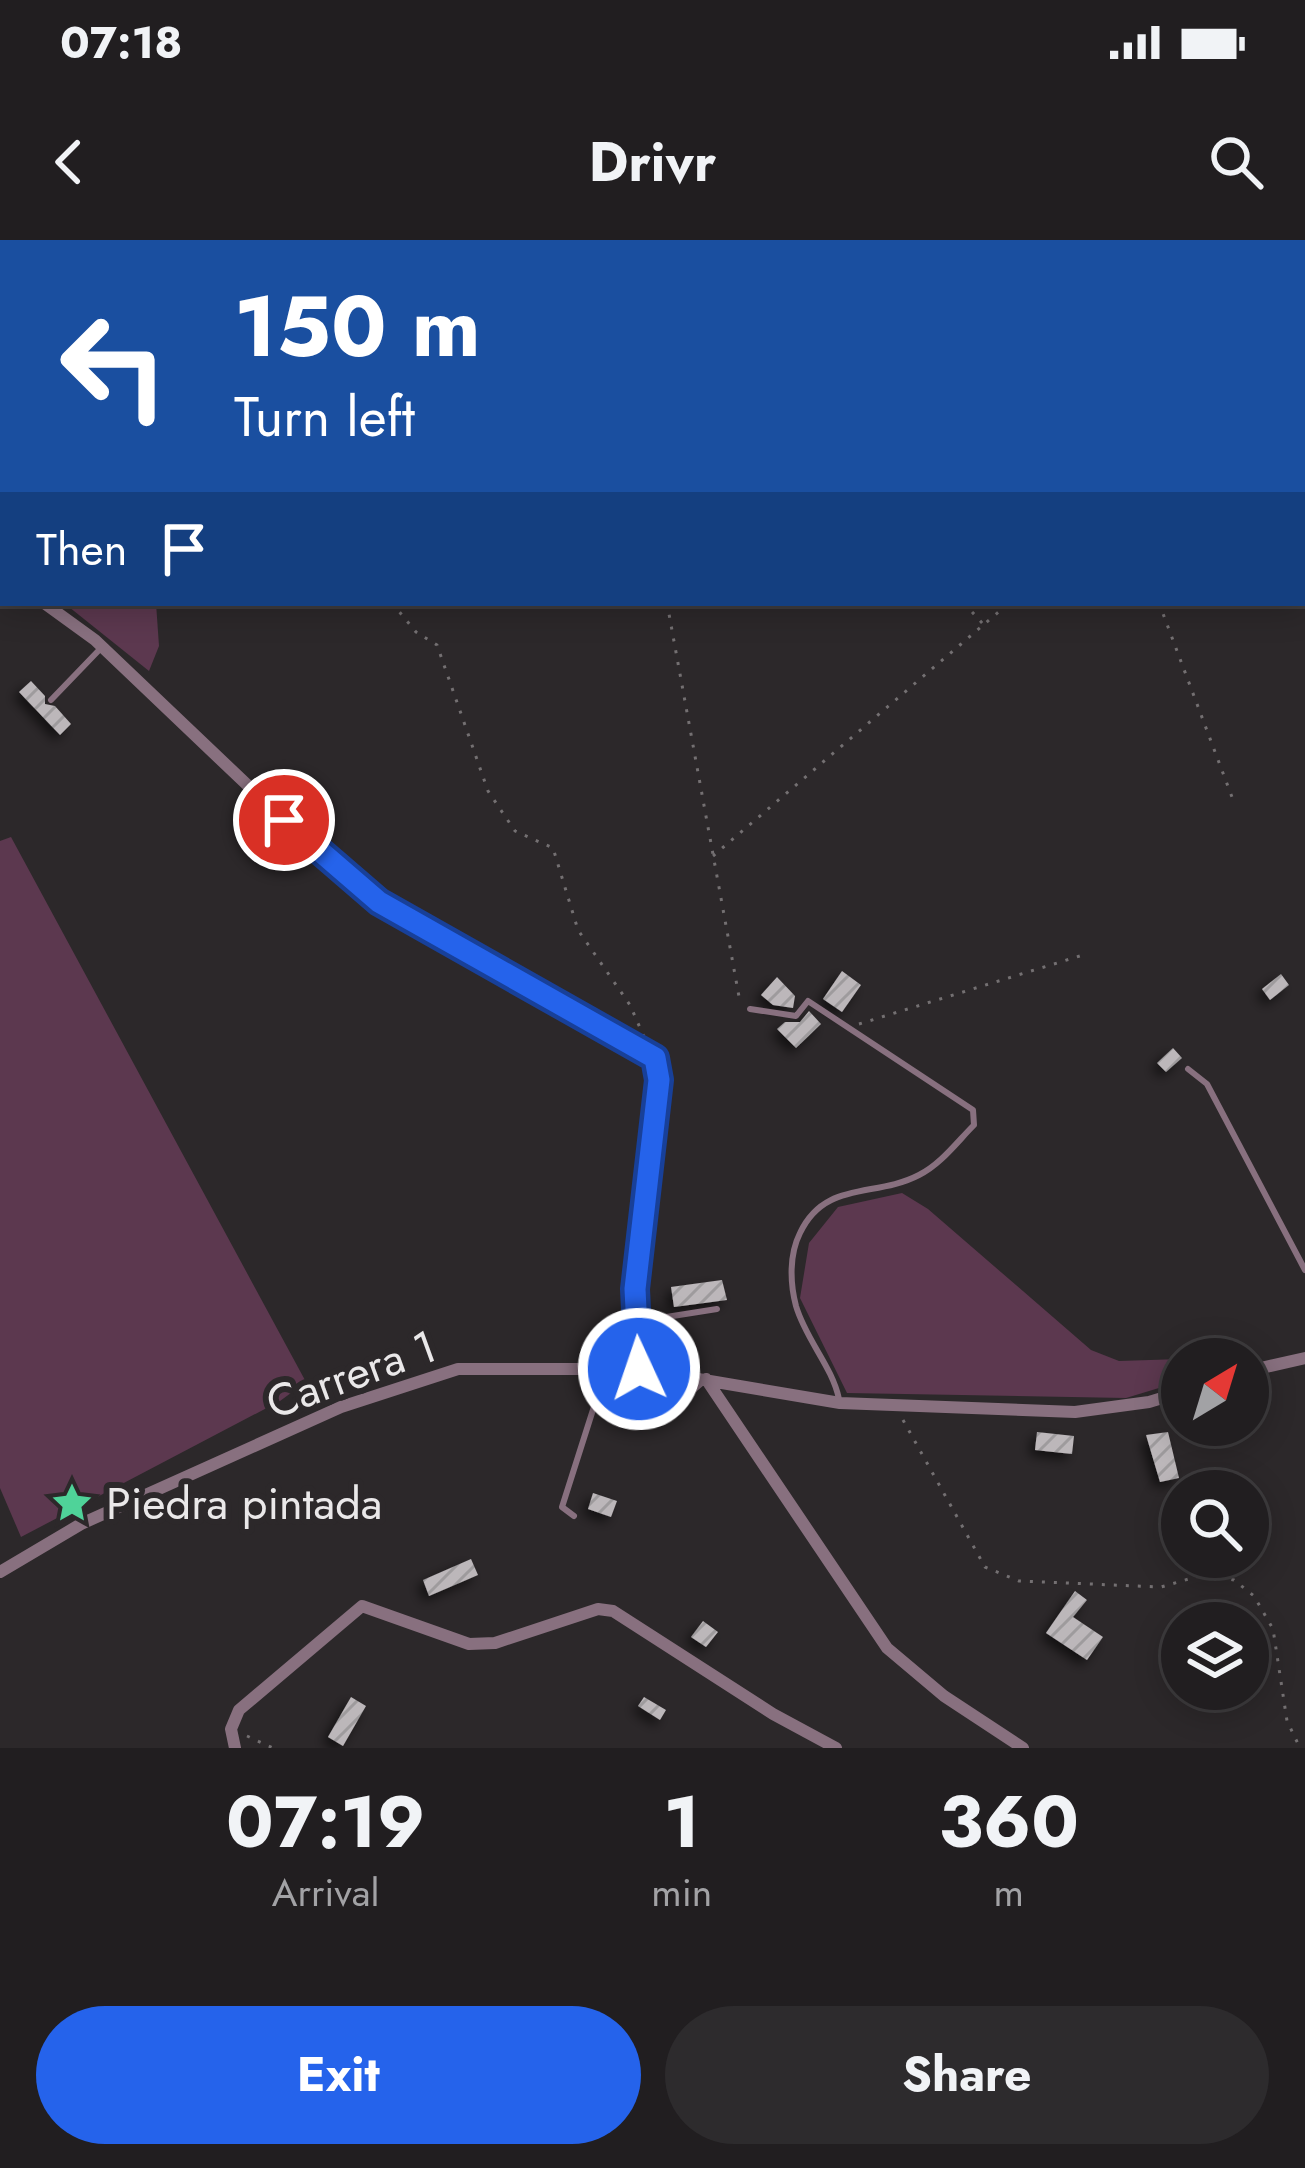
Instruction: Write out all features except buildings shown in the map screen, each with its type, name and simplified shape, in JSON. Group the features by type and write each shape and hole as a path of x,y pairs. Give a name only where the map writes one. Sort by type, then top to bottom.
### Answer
{"street":[{"path":"48,606 102,647 284,820 379,902 652,1055 660,1071 635,1289 639,1369"},
{"path":"1269,1366 1305,1358"},
{"name":"Carrera 1","path":"0,1572 82,1524 341,1407 458,1369 639,1369 840,1403 1075,1412 1161,1398"},
{"path":"706,1379 884,1644 944,1696 1023,1748"},
{"path":"235,1748 231,1729 238,1710 362,1606 469,1644 495,1643 606,1609 836,1748"}],"lane":[{"path":"51,700 102,647"},
{"path":"750,1009 796,1016 808,1001 968,1106 974,1125 921,1174 833,1196 817,1205 801,1231 792,1261 796,1307 836,1382 840,1403"},
{"path":"1188,1069 1208,1084 1305,1270"},
{"path":"638,1353 660,1318 717,1309"},
{"path":"574,1516 562,1507 598,1394 609,1389 689,1394 706,1379"}],"path":[{"path":"394,606 416,632 437,645 488,791 515,831 554,848 578,930 630,1005 652,1055"},
{"path":"668,606 738,1000 750,1009"},
{"path":"967,606 985,625"},
{"path":"711,857 1006,606"},
{"path":"1160,606 1235,805"},
{"path":"851,1027 1082,955"},
{"path":"890,1403 973,1550 997,1574 1019,1581 1161,1587 1206,1574 1234,1580 1254,1596 1273,1629 1286,1721 1300,1748"},
{"path":"231,1729 273,1748"}],"shaded area":[{"path":"68,606 156,606 159,646 149,671"},
{"path":"11,837 306,1382 280,1401 21,1537 0,1488 0,841"},
{"path":"902,1193 928,1209 1091,1350 1119,1361 1161,1360 1161,1387 1126,1398 847,1393 800,1298 809,1243 838,1207"}],"place":[{"name":"Piedra pintada","path":"72,1503"}],"route":[{"path":"284,820 379,902 655,1058 660,1071 635,1289 639,1369"}]}
